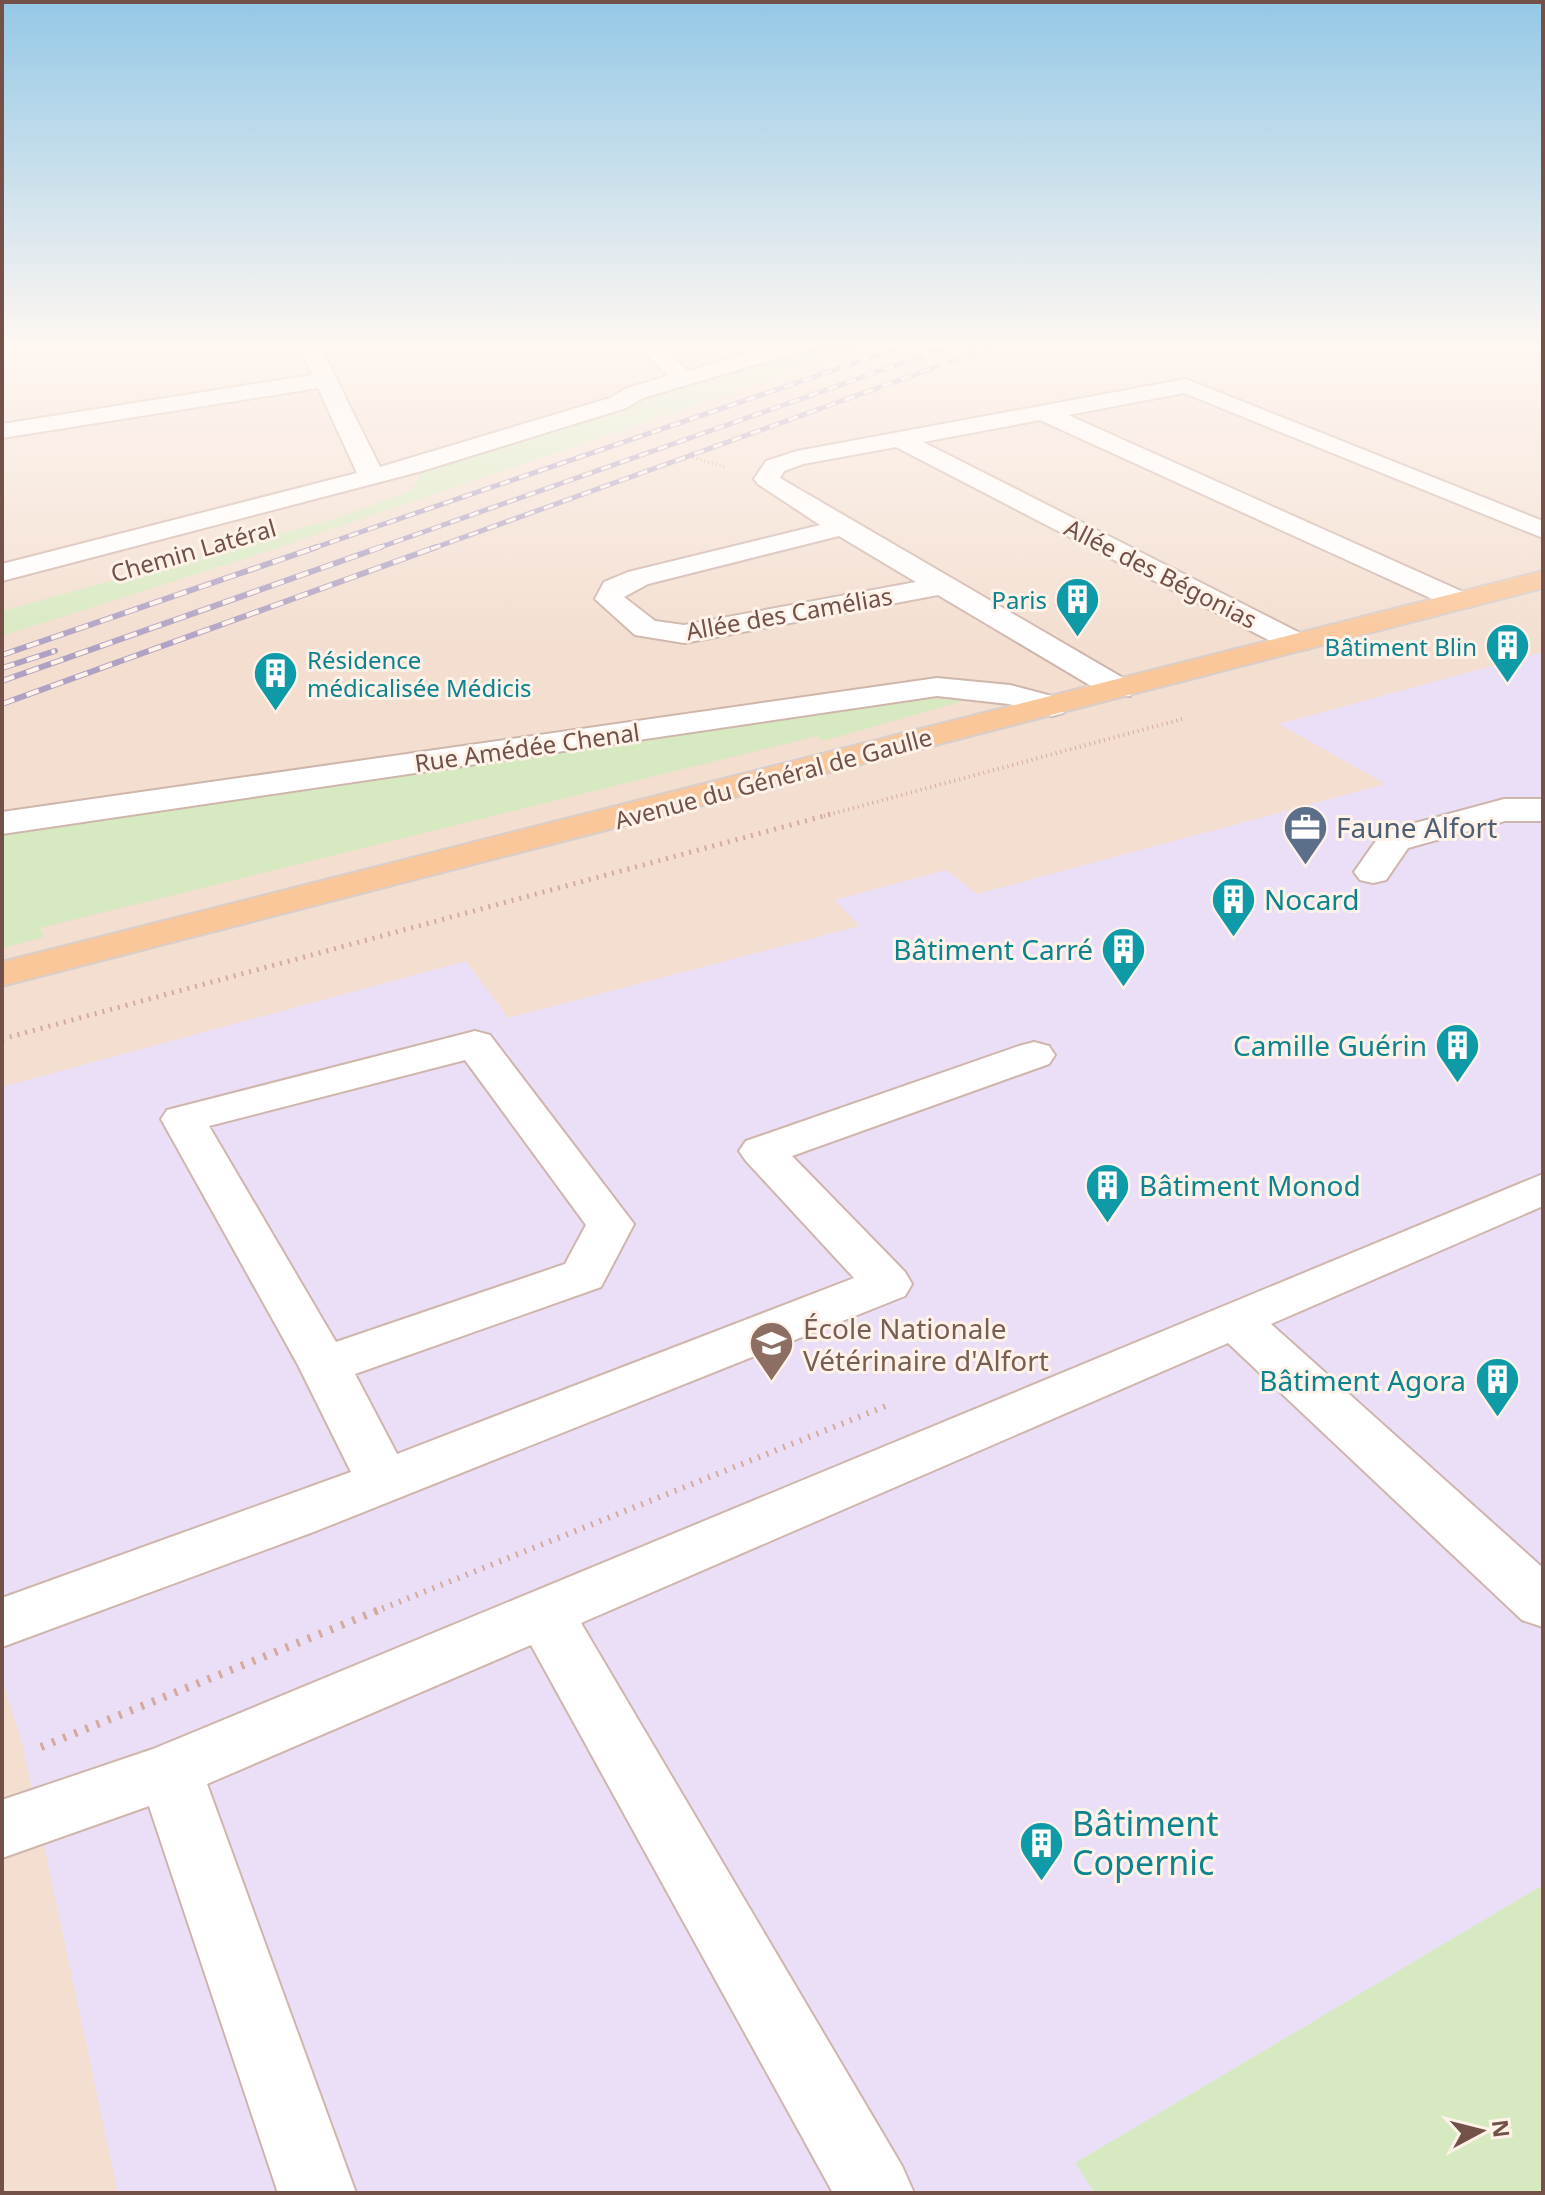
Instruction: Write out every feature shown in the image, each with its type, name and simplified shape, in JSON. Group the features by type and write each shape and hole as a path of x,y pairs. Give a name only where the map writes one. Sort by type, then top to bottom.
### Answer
{"main road":[{"name":"Avenue du Général de Gaulle","path":"2,974 1543,579"}],"street":[{"path":"356,444 372,477"},
{"name":"Chemin Latéral","path":"2,573 372,477 480,444"},
{"name":"Allée des Camélias","path":"865,444 797,458 775,466 767,479 941,586 1119,689"},
{"name":"Allée des Bégonias","path":"910,444 1297,643"},
{"path":"1114,444 1460,601"},
{"path":"1331,444 1444,489 1513,504 1543,530"},
{"path":"1393,444 1450,474 1455,484 1444,489"},
{"name":"Chemin Latéral","path":"178,555 342,507 372,477"},
{"name":"Allée des Camélias","path":"843,527 638,578 614,588 609,599 646,629 684,634 941,586"},
{"name":"Rue Amédée Chenal","path":"2,823 937,687 1010,695 1052,706"},
{"path":"1373,872 1395,840 1504,810 1543,810"},
{"path":"324,1365 584,1275 610,1224 475,1044 183,1119 324,1365 384,1482"},
{"path":"2,1623 384,1482 887,1284 762,1151 1034,1055"},
{"path":"2,1829 170,1771 1543,1189"},
{"path":"1235,1320 1543,1603"},
{"path":"543,1612 875,2193"},
{"path":"170,1771 317,2193"}],"path":[{"path":"2,1039 1190,717"},
{"path":"41,1747 895,1403"}],"shaded area":[{"name":"École Nationale Vétérinaire d'Alfort","path":"2,444 1543,444 1543,2193 2,2193"},
{"name":"École Nationale Vétérinaire d'Alfort","path":"1543,652 1543,2193 118,2193 22,1742 2,1679 2,1087 466,961 508,1018 860,926 835,900 946,870 977,894 1386,784 1279,724"}],"green space":[{"path":"505,444 580,444 250,557 2,636 2,611 333,519 411,491 422,471"},
{"path":"953,698 963,701 823,741 817,736 40,928 44,937 2,948 2,833 915,700"},
{"path":"1543,1885 1543,2193 1095,2193 1075,2163"}],"railway":[{"path":"311,549 617,444"},
{"path":"375,549 672,444"},
{"path":"431,549 721,444"},
{"path":"2,655 317,547"},
{"path":"2,681 381,547"},
{"path":"2,704 436,547"},
{"path":"2,668 55,651"}],"place":[{"name":"Paris","path":"1078,638"},
{"name":"Bâtiment Blin","path":"1508,685"},
{"name":"Résidence médicalisée Médicis","path":"276,712"},
{"name":"Faune Alfort","path":"1305,866"},
{"name":"Nocard","path":"1233,938"},
{"name":"Bâtiment Carré","path":"1124,988"},
{"name":"Camille Guérin","path":"1458,1084"},
{"name":"Bâtiment Monod","path":"1108,1224"},
{"name":"École Nationale Vétérinaire d'Alfort","path":"772,1383"},
{"name":"Bâtiment Agora","path":"1497,1419"},
{"name":"Bâtiment Copernic","path":"1041,1882"}]}
